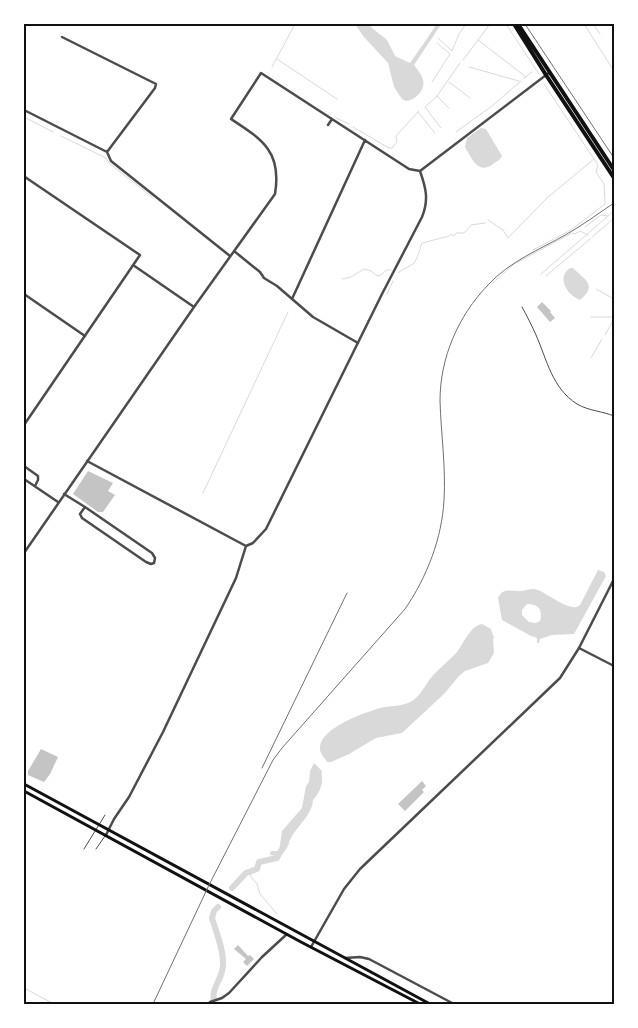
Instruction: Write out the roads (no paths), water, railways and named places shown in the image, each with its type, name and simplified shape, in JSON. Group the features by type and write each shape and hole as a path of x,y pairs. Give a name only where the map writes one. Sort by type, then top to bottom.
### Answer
{"main road":[{"path":"514,24 614,170"},
{"path":"518,24 614,178"},
{"path":"24,784 430,1004"},
{"path":"24,791 96,832 420,1004"}],"street":[{"path":"62,37 156,84 155,88 107,152"},
{"path":"24,554 58,502 275,194 277,176 274,157 269,148 231,118 261,73 409,169 420,171 548,74"},
{"path":"24,110 107,152 111,161 230,256"},
{"path":"328,125 332,119"},
{"path":"292,299 365,140"},
{"path":"105,836 129,797 163,732 184,684 236,578 246,546 253,543 266,529 426,209 427,194 420,171"},
{"path":"24,425 140,255 25,178"},
{"path":"234,251 313,317 358,344"},
{"path":"133,265 194,308"},
{"path":"24,294 85,336"},
{"path":"87,461 246,546"},
{"path":"24,466 38,476 35,486"},
{"path":"24,479 58,502"},
{"path":"64,494 85,508 152,553 155,558 154,563 149,564 82,518 80,514 85,508"},
{"path":"312,948 337,899 351,877 557,682 579,648 614,579"},
{"path":"579,648 614,666"},
{"path":"211,1002 229,993 262,956 287,934"},
{"path":"344,958 360,957 369,959 454,1004"}],"lane":[{"path":"522,307 552,376 562,391 577,404 589,410 614,416"},
{"path":"84,850 105,815"},
{"path":"96,849 105,836"}],"waterway":[{"path":"272,67 295,24"},
{"path":"431,36 439,24"},
{"path":"438,38 452,51 459,34 466,24"},
{"path":"463,60 490,24"},
{"path":"506,24 539,74"},
{"path":"584,24 614,71"},
{"path":"593,24 600,34"},
{"path":"478,40 526,77"},
{"path":"432,82 450,54 437,43"},
{"path":"277,59 337,99"},
{"path":"441,128 425,107 437,96 460,63"},
{"path":"469,67 519,81"},
{"path":"523,79 532,72"},
{"path":"456,132 492,106 521,81"},
{"path":"449,82 470,98"},
{"path":"533,250 571,230 605,204 604,184 596,172 598,165 544,84"},
{"path":"437,96 449,108"},
{"path":"419,111 435,133"},
{"path":"353,127 392,148 397,142 396,136 418,112"},
{"path":"24,117 53,132"},
{"path":"334,117 349,124"},
{"path":"61,136 106,158 109,163 152,197"},
{"path":"488,220 503,230 508,238 547,198 594,159"},
{"path":"541,274 614,211"},
{"path":"585,227 601,215 608,216"},
{"path":"592,237 612,220"},
{"path":"398,273 415,262 422,243 451,234 454,236 456,233 464,233 471,225 485,223"},
{"path":"493,283 514,264 572,233 575,234 580,231 588,235"},
{"path":"546,276 590,239"},
{"path":"342,279 351,277 364,269 371,271 377,276 386,270 391,270"},
{"path":"387,294 393,281"},
{"path":"596,289 614,299"},
{"path":"203,493 288,312"},
{"path":"591,317 614,317"},
{"path":"605,335 614,319"},
{"path":"591,358 602,339"},
{"path":"232,888 246,873 257,869 259,862 277,858 286,843"},
{"path":"250,870 251,877 257,884 260,894 277,914"},
{"path":"214,1004 214,992 221,976 223,965 221,947 212,918 214,911 218,907"},
{"path":"24,988 54,1004"}],"tram line":[{"path":"525,24 614,158"}],"railway":[{"path":"153,1004 209,885 273,760 405,609 420,584 437,543 443,514 444,463 440,401 443,369 453,338 468,310 488,285 506,269 525,256 573,230 614,203"},
{"path":"262,768 347,593"}]}
